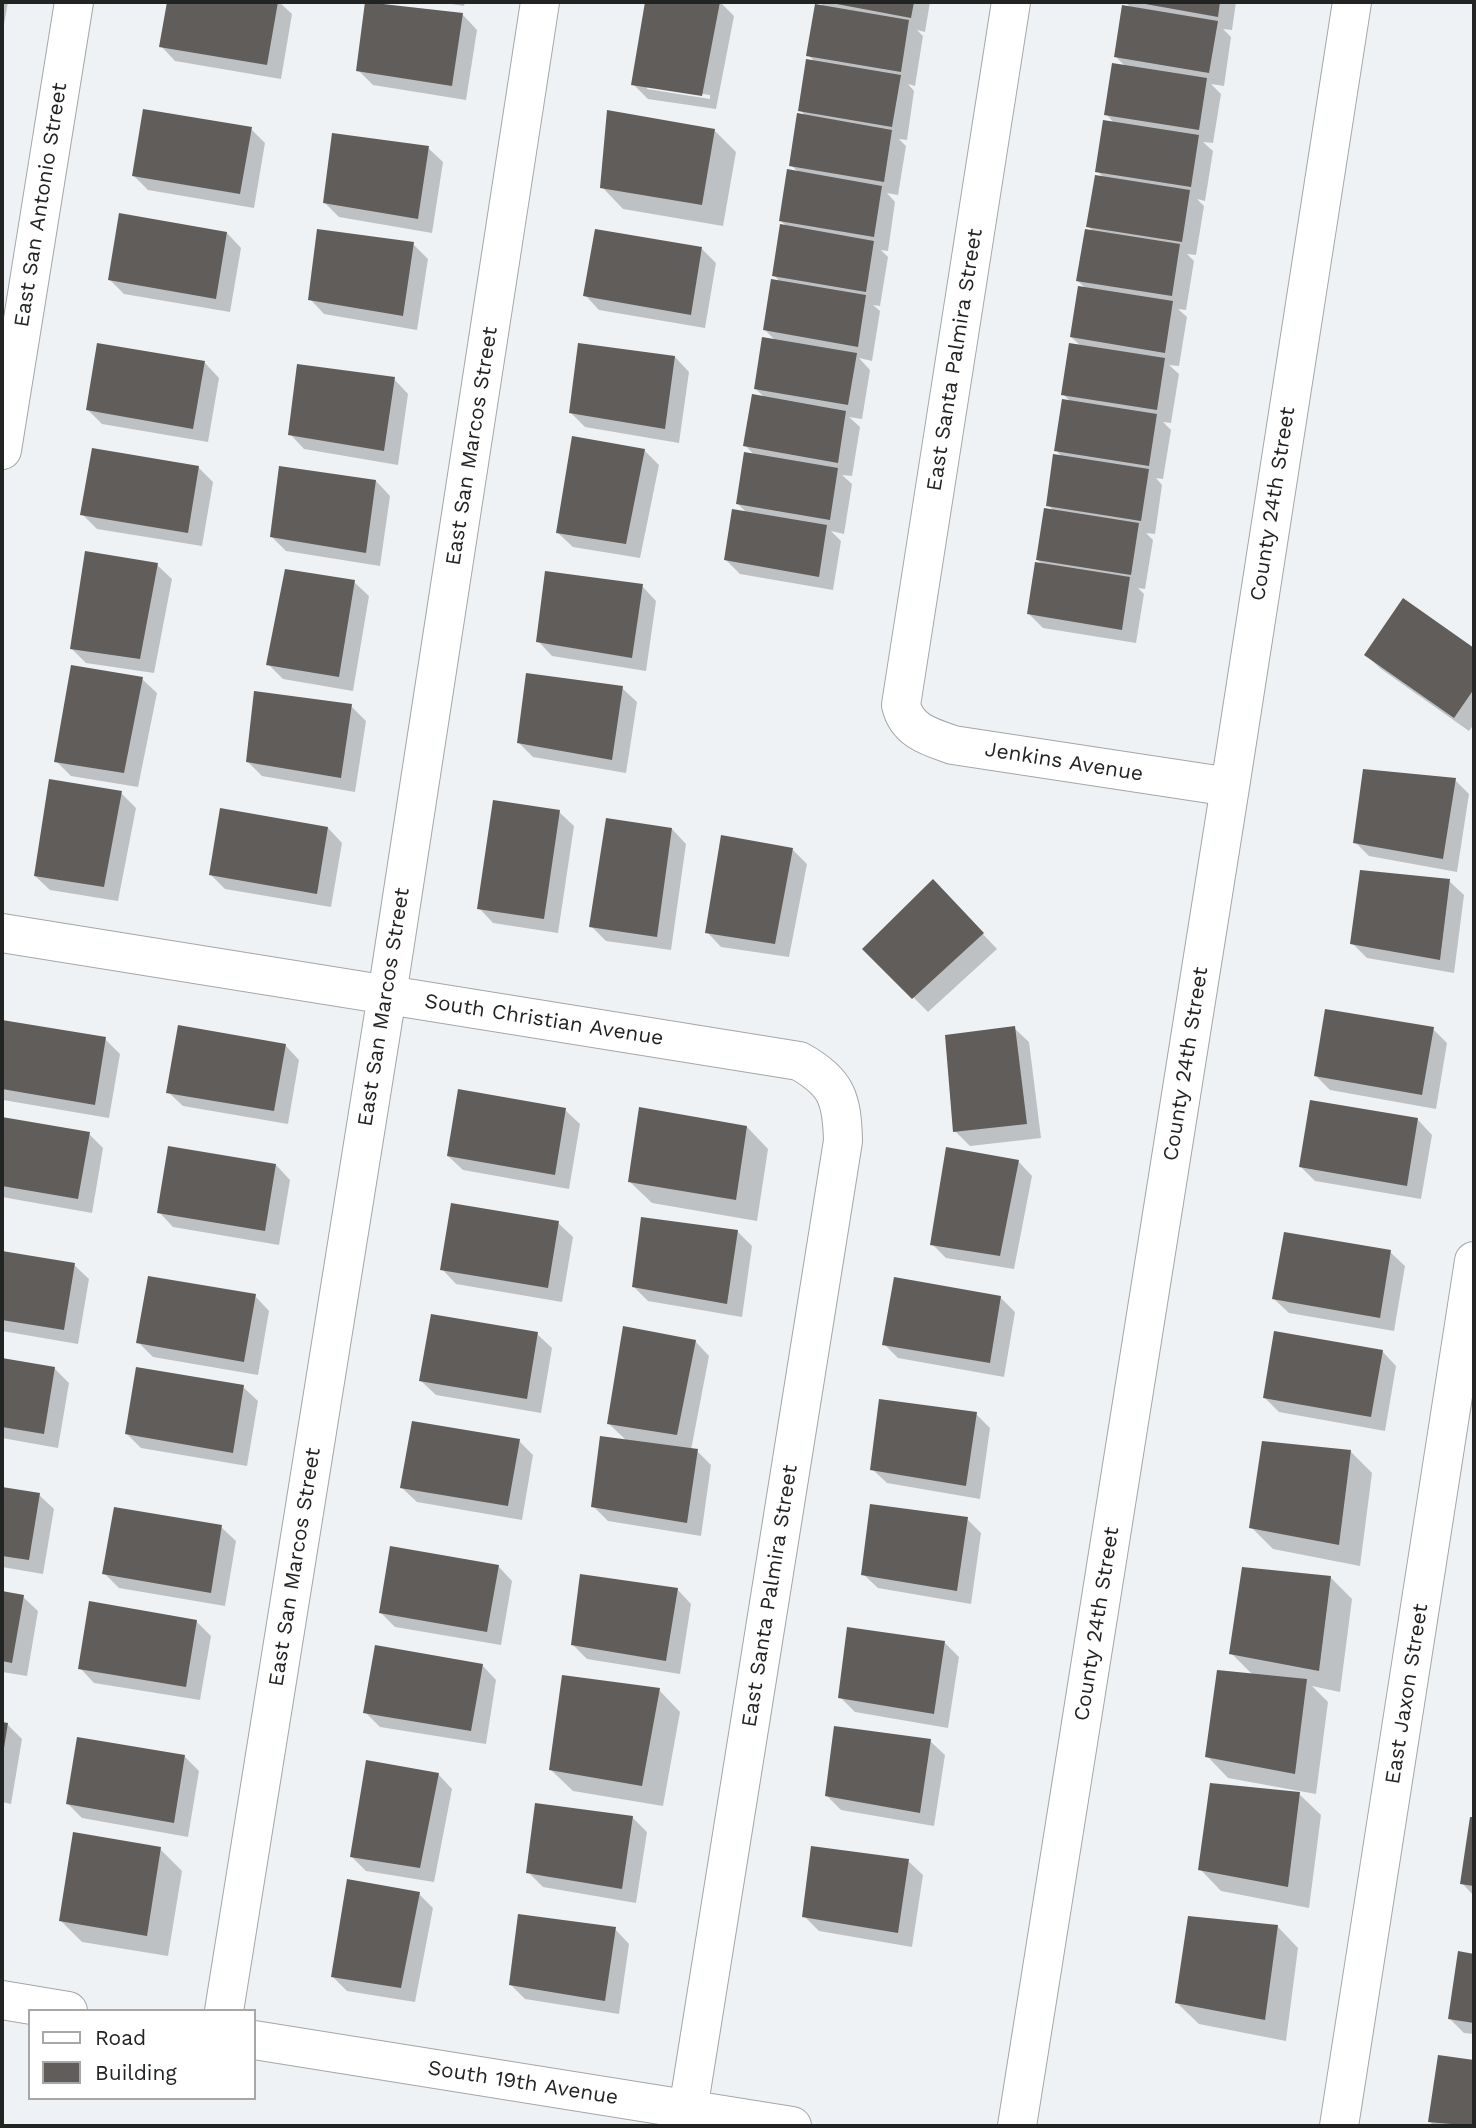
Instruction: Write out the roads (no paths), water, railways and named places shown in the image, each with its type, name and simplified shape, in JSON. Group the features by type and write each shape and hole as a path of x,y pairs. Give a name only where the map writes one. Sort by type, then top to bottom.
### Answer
{"street":[{"name":"East San Antonio Street","path":"2,450 74,2"},
{"name":"East San Marcos Street","path":"224,2009 387,995 540,2"},
{"name":"East Santa Palmira Street","path":"904,719 901,705 1012,2"},
{"name":"County 24th Street","path":"1017,2126 1352,2"},
{"name":"Jenkins Avenue","path":"904,719 923,735 953,745 1230,788"},
{"name":"South Christian Avenue","path":"2,933 799,1061 818,1071 830,1083"},
{"name":"East Santa Palmira Street","path":"688,2110 843,1141 842,1111 830,1083"},
{"name":"East Jaxon Street","path":"1339,2126 1474,1261"},
{"path":"2,2000 56,2009"},
{"name":"South 19th Avenue","path":"256,2040 792,2126"}]}
